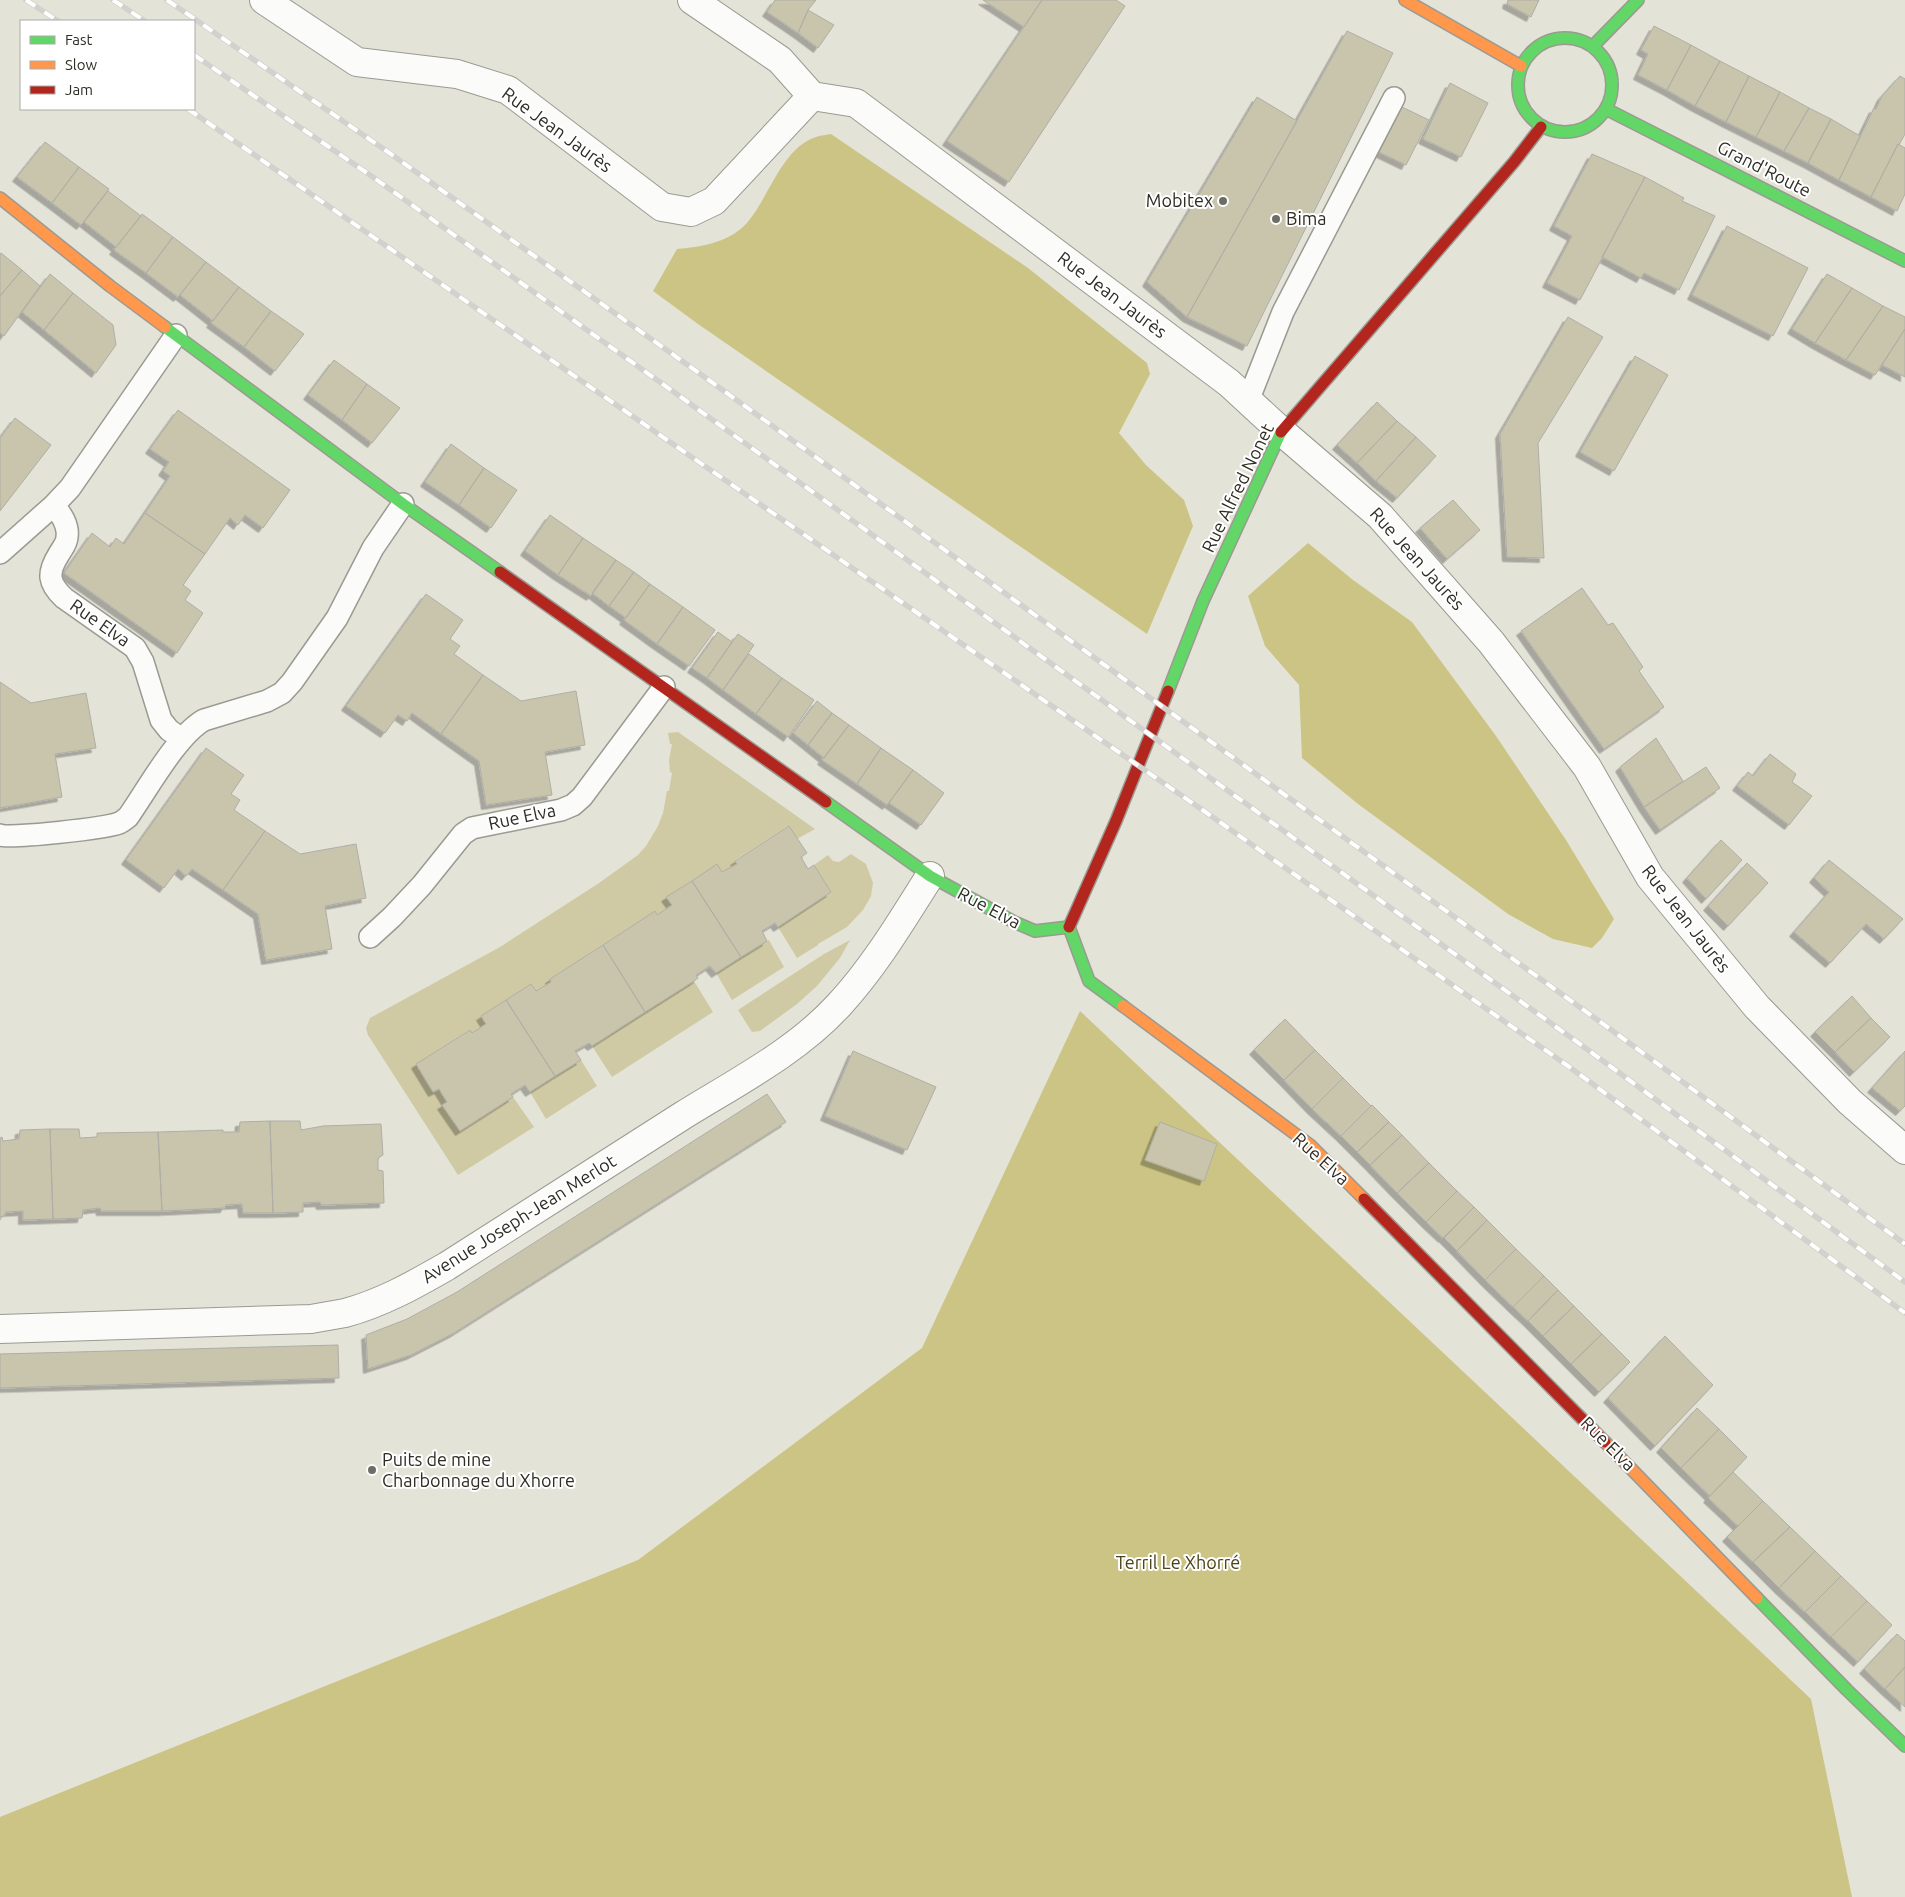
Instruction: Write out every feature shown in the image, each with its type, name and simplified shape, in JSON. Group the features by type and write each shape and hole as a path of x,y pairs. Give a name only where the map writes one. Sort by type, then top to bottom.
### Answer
{"street":[{"name":"Rue Jean Jaurès","path":"264,0 357,62 457,74 508,90 662,207 691,212 714,201 812,96 856,103 1229,384 1380,516 1491,642 1587,768 1650,878 1757,1007 1850,1102 1905,1150"},
{"path":"692,0 780,60 812,96"},
{"path":"1405,0 1521,66"},
{"path":"1593,46 1638,0"},
{"path":"1566,37 1593,46 1608,64 1613,87 1606,109 1588,126 1565,132 1541,127 1524,110 1517,88 1521,66 1539,44 1566,37"},
{"name":"Grand'Route","path":"1606,109 1905,260"},
{"name":"Rue Alfred Nonet","path":"1069,927 1116,821 1203,601 1281,431 1507,170 1541,127"},
{"name":"Rue Elva","path":"0,198 110,286 403,504 930,876 1034,931 1069,927 1089,981 1310,1145 1527,1362 1847,1690 1905,1746"},
{"name":"Avenue Joseph-Jean Merlot","path":"0,1329 311,1319 345,1313 376,1303 409,1288 454,1262 759,1068 818,1025 860,981 880,954 930,876"}],"lane":[{"path":"1248,401 1283,312 1394,98"},
{"path":"0,553 54,506 82,472 176,335"},
{"path":"0,835 19,836 98,828 118,823 128,816 182,740 195,725 204,720 267,701 282,693 306,663 337,618 373,548 403,504"},
{"name":"Rue Elva","path":"54,506 66,524 68,536 66,544 51,569 51,580 55,590 135,648 144,662 161,720 182,740"},
{"name":"Rue Elva","path":"370,937 422,885 463,834 472,828 562,810 573,805 582,797 664,687"}],"shaded area":[{"path":"678,732 815,829 797,839 788,826 735,860 737,864 722,872 717,865 667,897 672,905 657,915 655,911 550,979 551,982 536,991 531,984 481,1016 486,1024 472,1033 469,1030 416,1064 439,1089 447,1102 442,1105 513,1097 534,1127 458,1175 368,1035 366,1028 370,1018 500,947 599,883 638,855 658,826 663,813 672,773 670,772 669,760 672,744 670,744 668,733"},
{"path":"851,854 866,864 873,883 871,896 863,910 847,927 797,958 778,927 831,892 814,865 828,855 833,861 839,862"},
{"path":"769,940 784,967 732,1000 716,973"},
{"path":"850,940 840,958 817,986 797,1004 760,1031 752,1032 738,1010 824,954"},
{"path":"694,981 713,1012 612,1077 592,1046"},
{"path":"581,1060 597,1086 546,1119 530,1092"}],"green space":[{"path":"831,134 1028,268 1147,363 1150,374 1119,433 1146,465 1184,500 1193,526 1147,634 653,291 677,249 713,243 738,231 753,215 784,163 793,152 804,143 816,137"},
{"path":"1308,543 1353,580 1412,622 1496,736 1566,840 1614,919 1602,938 1592,948 1553,939 1508,914 1358,804 1302,758 1299,685 1265,646 1248,596"},
{"name":"Terril Le Xhorré","path":"1080,1011 1811,1699 1852,1897 0,1897 0,1817 638,1560 922,1348"}],"building":[{"path":"775,0 816,0 808,10 798,33 767,12"},
{"path":"983,0 1042,0 1024,27"},
{"path":"1042,0 1116,0 1125,6 1009,182 947,141"},
{"path":"1508,0 1539,0 1531,17 1507,4"},
{"path":"808,10 834,25 818,48 798,33"},
{"path":"1654,26 1691,45 1667,90 1638,75 1648,54 1641,50"},
{"name":"Bima","path":"1347,31 1393,53 1247,346 1187,317"},
{"path":"1691,45 1720,61 1695,106 1667,90"},
{"path":"1720,61 1749,76 1726,122 1695,106"},
{"path":"1749,76 1780,92 1756,137 1726,122"},
{"path":"1900,76 1905,79 1905,134 1871,197 1839,180 1874,108 1876,109 1882,96"},
{"path":"1450,83 1488,103 1461,157 1423,139"},
{"path":"1780,92 1809,108 1784,151 1756,137"},
{"name":"Mobitex","path":"1257,97 1297,121 1187,317 1147,282"},
{"path":"1402,107 1429,120 1406,165 1379,152"},
{"path":"1809,108 1831,119 1808,163 1784,151"},
{"path":"1831,119 1860,136 1839,180 1808,163"},
{"path":"45,142 79,167 52,203 17,177"},
{"path":"1898,144 1905,148 1905,194 1897,211 1871,197"},
{"path":"1592,154 1645,177 1580,300 1547,283 1572,236 1554,226"},
{"path":"79,167 109,189 81,225 52,203"},
{"path":"1645,177 1684,198 1682,201 1715,216 1679,290 1644,273 1641,278 1602,257"},
{"path":"108,191 141,216 116,247 84,222"},
{"path":"142,214 173,237 146,273 114,250"},
{"path":"1727,226 1808,268 1773,336 1692,295"},
{"path":"173,237 206,262 178,297 146,273"},
{"path":"0,254 22,270 0,296"},
{"path":"206,262 239,287 213,321 180,295"},
{"path":"22,270 40,286 4,336 0,333 0,296"},
{"path":"50,274 73,293 44,330 22,312"},
{"path":"1827,274 1852,288 1815,343 1792,329"},
{"path":"239,287 271,311 244,347 211,323"},
{"path":"1852,288 1883,306 1846,360 1815,343"},
{"path":"73,293 113,325 116,345 96,373 44,330"},
{"path":"1883,306 1905,317 1905,329 1875,375 1846,360"},
{"path":"271,311 304,334 275,371 244,347"},
{"path":"1568,317 1603,337 1538,443 1544,558 1507,557 1500,434"},
{"path":"1905,329 1905,377 1882,365"},
{"path":"1635,356 1668,375 1614,471 1580,452"},
{"path":"334,360 367,384 342,420 308,395"},
{"path":"367,384 400,408 372,443 342,420"},
{"path":"1377,402 1397,421 1357,463 1337,445"},
{"path":"178,410 290,490 263,528 245,515 238,525 230,518 205,554 145,513 170,476 163,471 169,462 150,449"},
{"path":"15,418 51,445 0,511 0,438"},
{"path":"1397,421 1416,437 1376,481 1357,463"},
{"path":"1416,437 1436,456 1397,498 1376,481"},
{"path":"451,444 484,468 459,505 425,482"},
{"path":"484,468 517,490 491,528 459,505"},
{"path":"1453,500 1480,530 1447,559 1420,528"},
{"path":"145,513 205,554 183,585 191,591 185,600 203,613 177,653 64,573 92,533 110,547 116,538 124,544"},
{"path":"550,515 583,538 558,575 525,551"},
{"path":"583,538 616,560 591,596 558,575"},
{"path":"616,560 634,572 609,606 592,593"},
{"path":"634,572 650,584 626,618 609,606"},
{"path":"650,584 683,607 657,644 624,620"},
{"path":"1582,588 1608,625 1613,623 1643,667 1639,671 1664,707 1604,749 1521,631"},
{"path":"426,594 463,620 450,639 460,646 454,654 483,675 441,734 412,713 407,721 398,715 385,733 346,706"},
{"path":"683,607 715,630 689,666 657,644"},
{"path":"718,632 732,642 707,678 692,668"},
{"path":"738,634 754,645 723,690 707,678"},
{"path":"749,654 782,678 756,714 723,690"},
{"path":"483,675 521,701 576,691 585,745 545,752 552,795 486,805 479,761 441,734"},
{"path":"782,678 814,700 788,737 756,714"},
{"path":"0,682 31,703 86,693 96,748 55,754 62,797 0,808"},
{"path":"817,701 832,713 808,745 793,733"},
{"path":"832,713 849,725 824,758 808,745"},
{"path":"849,725 881,748 857,784 822,760"},
{"path":"1656,738 1683,781 1644,807 1620,767"},
{"path":"206,748 244,775 231,794 240,800 234,810 265,831 223,890 192,869 186,876 178,869 164,888 126,860"},
{"path":"881,748 913,770 887,805 857,784"},
{"path":"1770,754 1796,774 1792,782 1812,796 1789,825 1737,786 1748,772 1753,776"},
{"path":"1706,767 1720,788 1660,830 1644,807"},
{"path":"913,770 944,793 921,825 889,803"},
{"path":"789,826 807,853 801,857 808,869 814,865 831,892 778,927 775,923 762,931 767,941 741,957 692,881 717,864 722,872 737,864 735,861"},
{"path":"265,831 300,854 356,844 366,898 325,906 332,949 266,960 258,914 223,890"},
{"path":"1721,840 1742,860 1706,899 1687,878"},
{"path":"1829,860 1903,919 1884,939 1866,924 1830,963 1794,932 1829,892 1814,878"},
{"path":"1747,863 1768,883 1728,926 1708,906"},
{"path":"692,881 741,957 716,973 710,966 696,975 698,978 694,981 645,1012 603,945 655,911 657,915 672,905 666,897"},
{"path":"603,945 645,1012 592,1046 589,1043 575,1051 581,1060 555,1076 506,1000 531,984 536,991 551,982 550,979"},
{"path":"1852,996 1871,1018 1835,1052 1815,1032"},
{"path":"506,1000 555,1076 530,1092 525,1085 511,1094 513,1097 460,1131 442,1105 447,1102 439,1089 433,1092 416,1064 470,1030 472,1033 486,1024 481,1016"},
{"path":"1871,1018 1890,1037 1854,1072 1835,1052"},
{"path":"1285,1019 1315,1050 1284,1080 1254,1050"},
{"path":"1315,1050 1343,1078 1312,1109 1284,1080"},
{"path":"853,1051 936,1087 907,1150 825,1116"},
{"path":"1905,1051 1905,1106 1900,1111 1872,1088"},
{"path":"1343,1078 1371,1106 1341,1136 1312,1109"},
{"path":"767,1094 786,1122 454,1333 411,1355 368,1369 366,1335 407,1319 457,1292"},
{"path":"1372,1105 1389,1122 1357,1152 1341,1136"},
{"path":"270,1121 273,1213 243,1213 242,1204 226,1205 225,1208 162,1211 158,1132 223,1130 223,1132 239,1132 240,1122"},
{"path":"270,1121 300,1121 301,1130 323,1126 381,1124 383,1155 378,1158 378,1170 383,1171 384,1203 321,1205 320,1202 303,1203 303,1212 273,1213"},
{"path":"1160,1122 1217,1144 1204,1181 1145,1160"},
{"path":"1389,1122 1402,1135 1370,1165 1357,1152"},
{"path":"50,1129 53,1219 23,1220 23,1211 6,1212 4,1216 0,1217 0,1138 2,1137 3,1141 19,1139 20,1130"},
{"path":"50,1129 79,1129 80,1138 97,1137 97,1133 158,1132 162,1211 101,1211 100,1208 83,1210 82,1218 53,1219"},
{"path":"1402,1135 1429,1163 1397,1193 1370,1165"},
{"path":"1429,1163 1457,1191 1426,1222 1397,1193"},
{"path":"1457,1191 1474,1207 1443,1238 1426,1222"},
{"path":"1474,1207 1487,1220 1457,1251 1444,1238"},
{"path":"1487,1220 1516,1249 1485,1280 1457,1251"},
{"path":"1516,1249 1544,1276 1513,1307 1485,1280"},
{"path":"1544,1276 1558,1290 1528,1321 1513,1307"},
{"path":"1558,1290 1574,1306 1543,1336 1528,1321"},
{"path":"1574,1306 1602,1334 1571,1364 1543,1336"},
{"path":"1602,1334 1630,1362 1599,1392 1571,1364"},
{"path":"1665,1336 1713,1385 1655,1446 1608,1398"},
{"path":"338,1345 339,1378 0,1388 0,1354"},
{"path":"1697,1408 1719,1429 1681,1468 1661,1448"},
{"path":"1719,1429 1747,1457 1710,1496 1681,1468"},
{"path":"1733,1472 1763,1501 1738,1526 1708,1498"},
{"path":"1763,1501 1790,1527 1753,1562 1727,1537"},
{"path":"1790,1527 1815,1551 1779,1588 1753,1562"},
{"path":"1815,1551 1841,1576 1805,1612 1779,1588"},
{"path":"1841,1576 1867,1601 1831,1637 1805,1612"},
{"path":"1867,1601 1892,1625 1858,1662 1831,1637"},
{"path":"1897,1634 1905,1641 1905,1667 1885,1689 1864,1669"},
{"path":"1905,1667 1905,1707 1885,1689"}],"railway":[{"path":"26,0 56,20"},
{"path":"113,0 143,20"},
{"path":"167,0 388,152 699,373 1599,1021 1905,1244"},
{"path":"195,56 370,175 678,395 1584,1047 1905,1282"},
{"path":"189,110 1204,811 1568,1066 1905,1313"}],"traffic: fast":[{"path":"1593,46 1638,0"},
{"path":"1565,38 1583,42 1598,52 1608,67 1612,85 1608,103 1598,118 1583,128 1565,132 1547,128 1532,118 1522,103 1518,85 1522,67 1532,52 1547,42 1565,38"},
{"path":"1606,109 1905,261"},
{"path":"165,327 403,504 500,572"},
{"path":"1168,691 1203,601 1281,432"},
{"path":"826,802 930,876 1014,922 1035,931 1069,927 1089,981 1123,1006"},
{"path":"1757,1598 1905,1746"}],"traffic: slow":[{"path":"1405,0 1521,66"},
{"path":"0,198 110,286 165,327"},
{"path":"1123,1006 1310,1145 1364,1199"},
{"path":"1605,1442 1757,1598"}],"traffic: jam":[{"path":"1281,432 1514,162 1541,127"},
{"path":"500,572 826,802"},
{"path":"1069,927 1116,821 1168,691"},
{"path":"1364,1199 1605,1442"}],"place":[{"name":"Mobitex","path":"1223,201"},
{"name":"Bima","path":"1276,219"},
{"name":"Puits de mine Charbonnage du Xhorre","path":"372,1470"}]}
